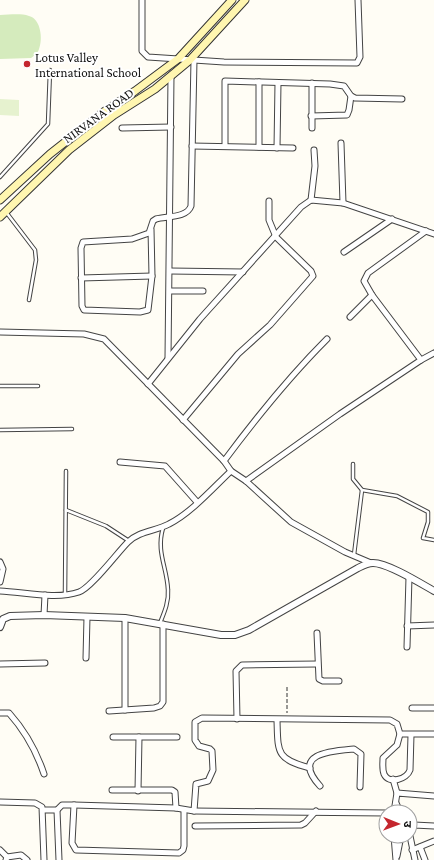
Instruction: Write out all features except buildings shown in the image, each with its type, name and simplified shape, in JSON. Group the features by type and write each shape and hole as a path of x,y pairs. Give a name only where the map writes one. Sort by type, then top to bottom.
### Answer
{"main road":[{"name":"NIRVANA ROAD","path":"0,200 50,154 102,113 135,92 178,59 232,0"},
{"name":"NIRVANA ROAD","path":"0,217 69,150 114,115 192,60 245,0"}],"street":[{"path":"142,0 142,51 144,55 152,58 358,63 360,57 358,0"},
{"path":"151,229 146,235 132,239 83,242 81,248 81,278 82,306 84,310 140,312 148,310 152,276 151,229 153,222 156,219 183,215 190,211 191,206 192,60"},
{"path":"168,358 170,291 171,76"},
{"path":"225,146 225,81 312,83 344,86 351,96 359,99 402,99"},
{"path":"259,82 259,147"},
{"path":"277,148 278,83"},
{"path":"312,83 312,128"},
{"path":"311,116 347,115 351,96"},
{"path":"122,128 171,127"},
{"path":"341,143 343,203"},
{"path":"192,146 294,148"},
{"path":"311,200 315,166 314,150"},
{"path":"148,384 168,358 243,272 276,237 301,207 311,200 343,203 434,234"},
{"path":"184,420 238,354 270,325 312,279 313,274 311,271 276,237 269,220 269,201"},
{"path":"344,252 392,219"},
{"path":"421,360 365,285 365,277 426,231"},
{"path":"170,270 243,272"},
{"path":"81,278 152,276"},
{"path":"170,291 203,291"},
{"path":"350,317 372,295"},
{"path":"0,332 84,334 104,339 224,461 231,471 246,481 291,522 354,556 371,563 381,565 409,577 434,591"},
{"path":"224,461 264,408 305,361 327,339"},
{"path":"246,481 340,414 421,360 434,353"},
{"path":"120,462 166,466 197,502"},
{"path":"0,591 46,595 65,594 84,590 129,541 150,530 171,524 231,471"},
{"path":"0,562 3,569 0,582"},
{"path":"0,627 4,619 10,616 44,615 125,618 221,635 242,634 358,568 371,563"},
{"path":"407,647 409,577"},
{"path":"44,615 46,595"},
{"path":"86,658 87,617"},
{"path":"125,618 125,710"},
{"path":"109,711 154,708 163,702 162,624"},
{"path":"408,626 434,625"},
{"path":"317,633 317,664 320,680 339,681"},
{"path":"0,664 45,663"},
{"path":"237,719 236,671 238,667 242,665 317,664"},
{"path":"412,708 434,708"},
{"path":"0,713 9,713 24,730 31,742 44,774"},
{"path":"194,810 196,784 208,781 213,770 212,751 199,746 195,740 195,722 202,718 390,720 398,724 400,734 396,745 384,758 384,774 387,778 393,779 405,778 408,775 411,735"},
{"path":"278,720 279,747 283,756 287,761 310,768"},
{"path":"400,734 434,734"},
{"path":"138,791 139,737"},
{"path":"113,738 177,737"},
{"path":"320,786 311,775 310,768 316,755 323,752 354,749 361,754 360,787"},
{"path":"393,779 397,793 396,803"},
{"path":"112,790 174,791 176,808"},
{"path":"397,793 434,796"},
{"path":"0,802 35,802 40,804 43,810 44,860"},
{"path":"43,810 57,810 62,805 74,805 176,808 184,810 378,813"},
{"path":"74,805 72,843 76,850 179,853 183,850 184,846 184,810"},
{"path":"57,810 59,860"},
{"path":"195,826 301,825 316,811"},
{"path":"418,825 434,826"},
{"path":"412,850 434,841"},
{"path":"395,844 396,858"},
{"path":"396,858 399,844"},
{"path":"411,844 415,860"},
{"path":"420,847 426,860"},
{"path":"0,850 7,858 20,855 27,860"}],"lane":[{"path":"0,177 48,124 50,70"},
{"path":"6,211 35,250 36,260 29,300"},
{"path":"0,386 38,386"},
{"path":"0,430 72,429"},
{"path":"353,464 353,479 362,490 397,496 425,510 429,516 423,538 434,540"},
{"path":"65,594 66,471"},
{"path":"354,556 362,490"},
{"path":"66,510 106,526 129,541"},
{"path":"162,624 168,597 168,586 161,554 161,535 164,527"}],"path":[{"path":"287,686 288,720"}],"green space":[{"path":"0,15 26,15 36,21 40,30 41,40 35,55 31,58 0,59"},
{"path":"0,99 19,100 19,116 0,115"}],"place":[{"name":"Lotus Valley International School","path":"27,64"}]}
